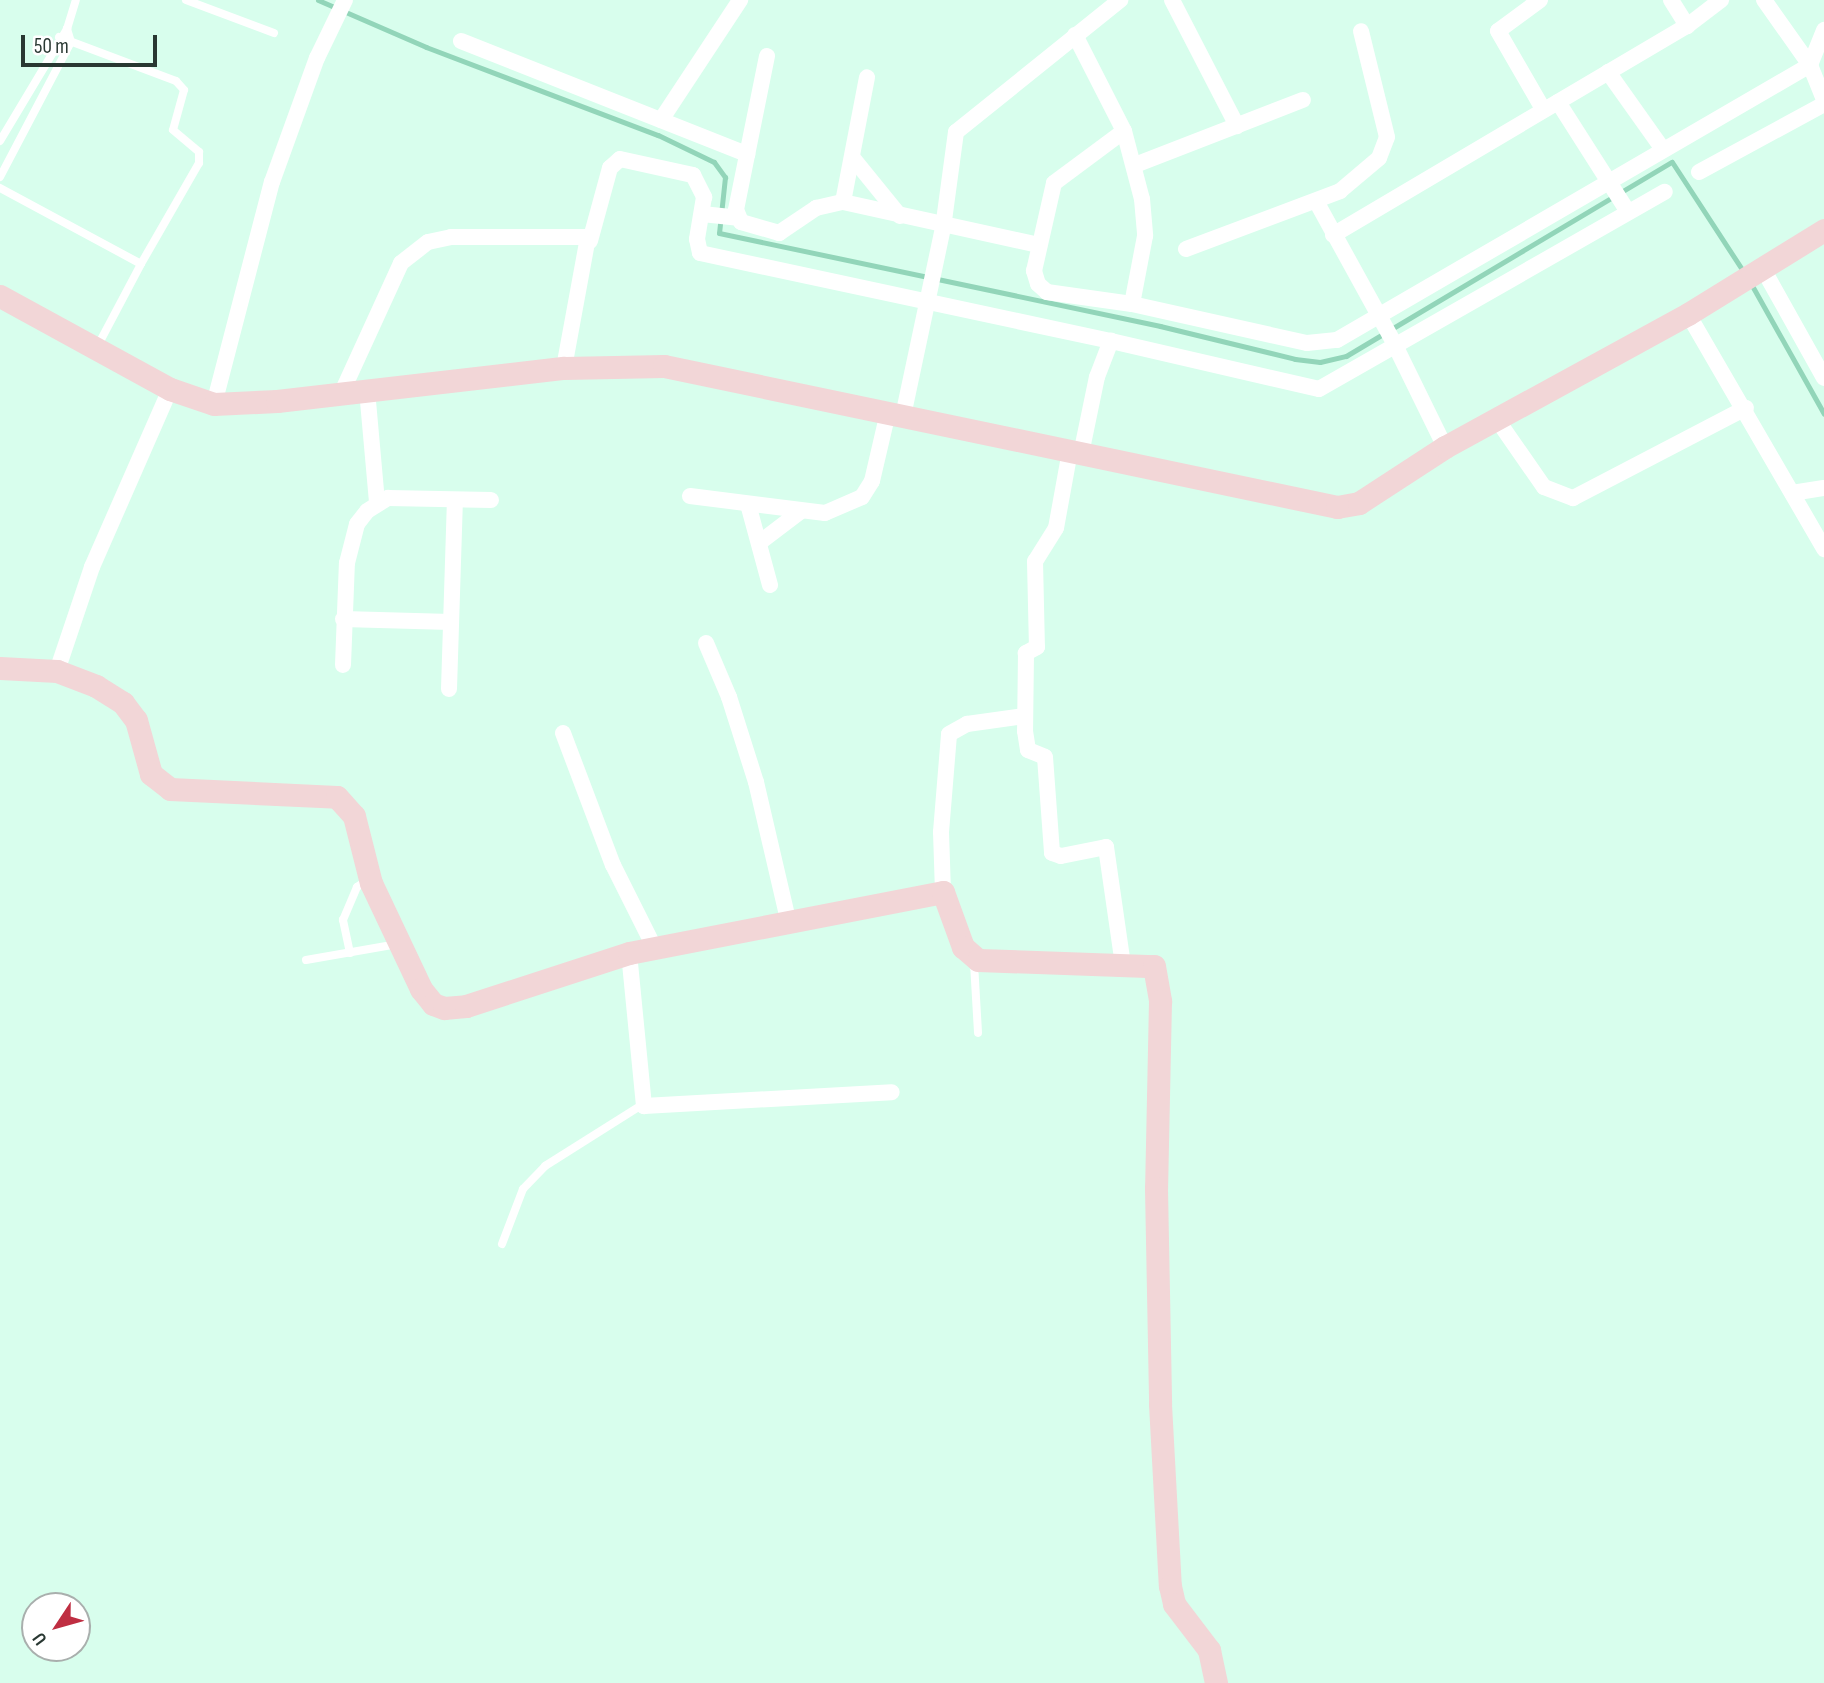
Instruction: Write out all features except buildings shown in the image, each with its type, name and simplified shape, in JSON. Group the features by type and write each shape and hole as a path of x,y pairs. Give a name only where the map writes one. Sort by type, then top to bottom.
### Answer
{"street":[{"path":"214,404 272,181 345,0"},
{"path":"661,120 740,0"},
{"path":"690,496 825,513 868,491 895,414 929,297 943,228 956,132 1120,0"},
{"path":"1172,0 1237,126"},
{"path":"1541,0 1497,31 1543,110"},
{"path":"1671,0 1687,26"},
{"path":"1334,235 1687,26 1721,0"},
{"path":"1699,172 1824,101 1812,72 1764,0"},
{"path":"564,368 590,241 610,168 620,159 693,175 704,197 705,214 697,239 701,253 929,297 1319,389 1616,197 1662,148 1812,72 1824,30"},
{"path":"1186,248 1316,201 1362,177 1379,158 1387,137 1360,31"},
{"path":"1075,35 1124,131 1135,165 1145,236 1132,304"},
{"path":"460,41 747,154"},
{"path":"733,218 767,56"},
{"path":"1608,72 1662,148"},
{"path":"843,202 867,77"},
{"path":"1135,165 1303,100"},
{"path":"1558,102 1616,197"},
{"path":"1124,131 1054,183 1034,271 1038,285 1046,292 1132,304 1318,344 1337,340 1382,319 1616,197 1665,192"},
{"path":"852,157 900,216"},
{"path":"1316,201 1382,319 1445,447"},
{"path":"705,214 733,218 779,233 816,208 843,202 943,228 1039,245"},
{"path":"0,296 170,388 214,404 564,368 664,366 1337,507 1359,503 1445,447 1688,314 1824,230"},
{"path":"342,392 401,263 414,250 451,237 584,235 590,241"},
{"path":"1758,270 1819,356 1824,378"},
{"path":"1688,314 1746,408 1824,549"},
{"path":"1111,341 1097,377 1056,528 1035,561 1037,647 1026,653 1024,716 1028,750 1045,757 1052,853 1061,856 1106,847 1123,965"},
{"path":"57,671 101,545 170,388"},
{"path":"367,390 377,502"},
{"path":"1496,418 1544,487 1573,498 1746,408"},
{"path":"1792,493 1824,488"},
{"path":"343,665 347,563 357,524 377,502 400,498 455,503 491,500"},
{"path":"449,689 455,503"},
{"path":"748,503 770,585"},
{"path":"759,543 802,510"},
{"path":"343,619 450,622"},
{"path":"706,643 729,697 756,782 789,924"},
{"path":"0,668 57,671 96,685 131,710 151,774 163,786 337,797 354,816 370,879 398,944 421,989 433,1004 444,1008 466,1006 654,947 789,924 943,892"},
{"path":"1024,716 975,723 948,734 941,832 943,892 963,947 975,958 1123,965 1145,963 1154,966 1157,974 1160,1404 1170,1586 1174,1604 1209,1650 1216,1683"},
{"path":"563,733 613,865 654,947"},
{"path":"629,953 642,1105 892,1092"}],"lane":[{"path":"0,141 59,37 67,29 76,0"},
{"path":"186,0 274,33"},
{"path":"0,177 71,42 67,29"},
{"path":"59,37 176,81 184,90 173,130 200,152 199,163 96,349"},
{"path":"0,187 141,264"},
{"path":"350,953 343,920 357,887 370,879"},
{"path":"306,960 398,944"},
{"path":"975,958 978,1033"},
{"path":"502,1244 523,1189 545,1166 642,1105"}],"waterway":[{"path":"318,0 426,47 658,135 714,162 725,177 719,233 1160,326 1295,359 1320,362 1346,356 1672,162 1743,271"},
{"path":"1750,282 1824,414"}]}
